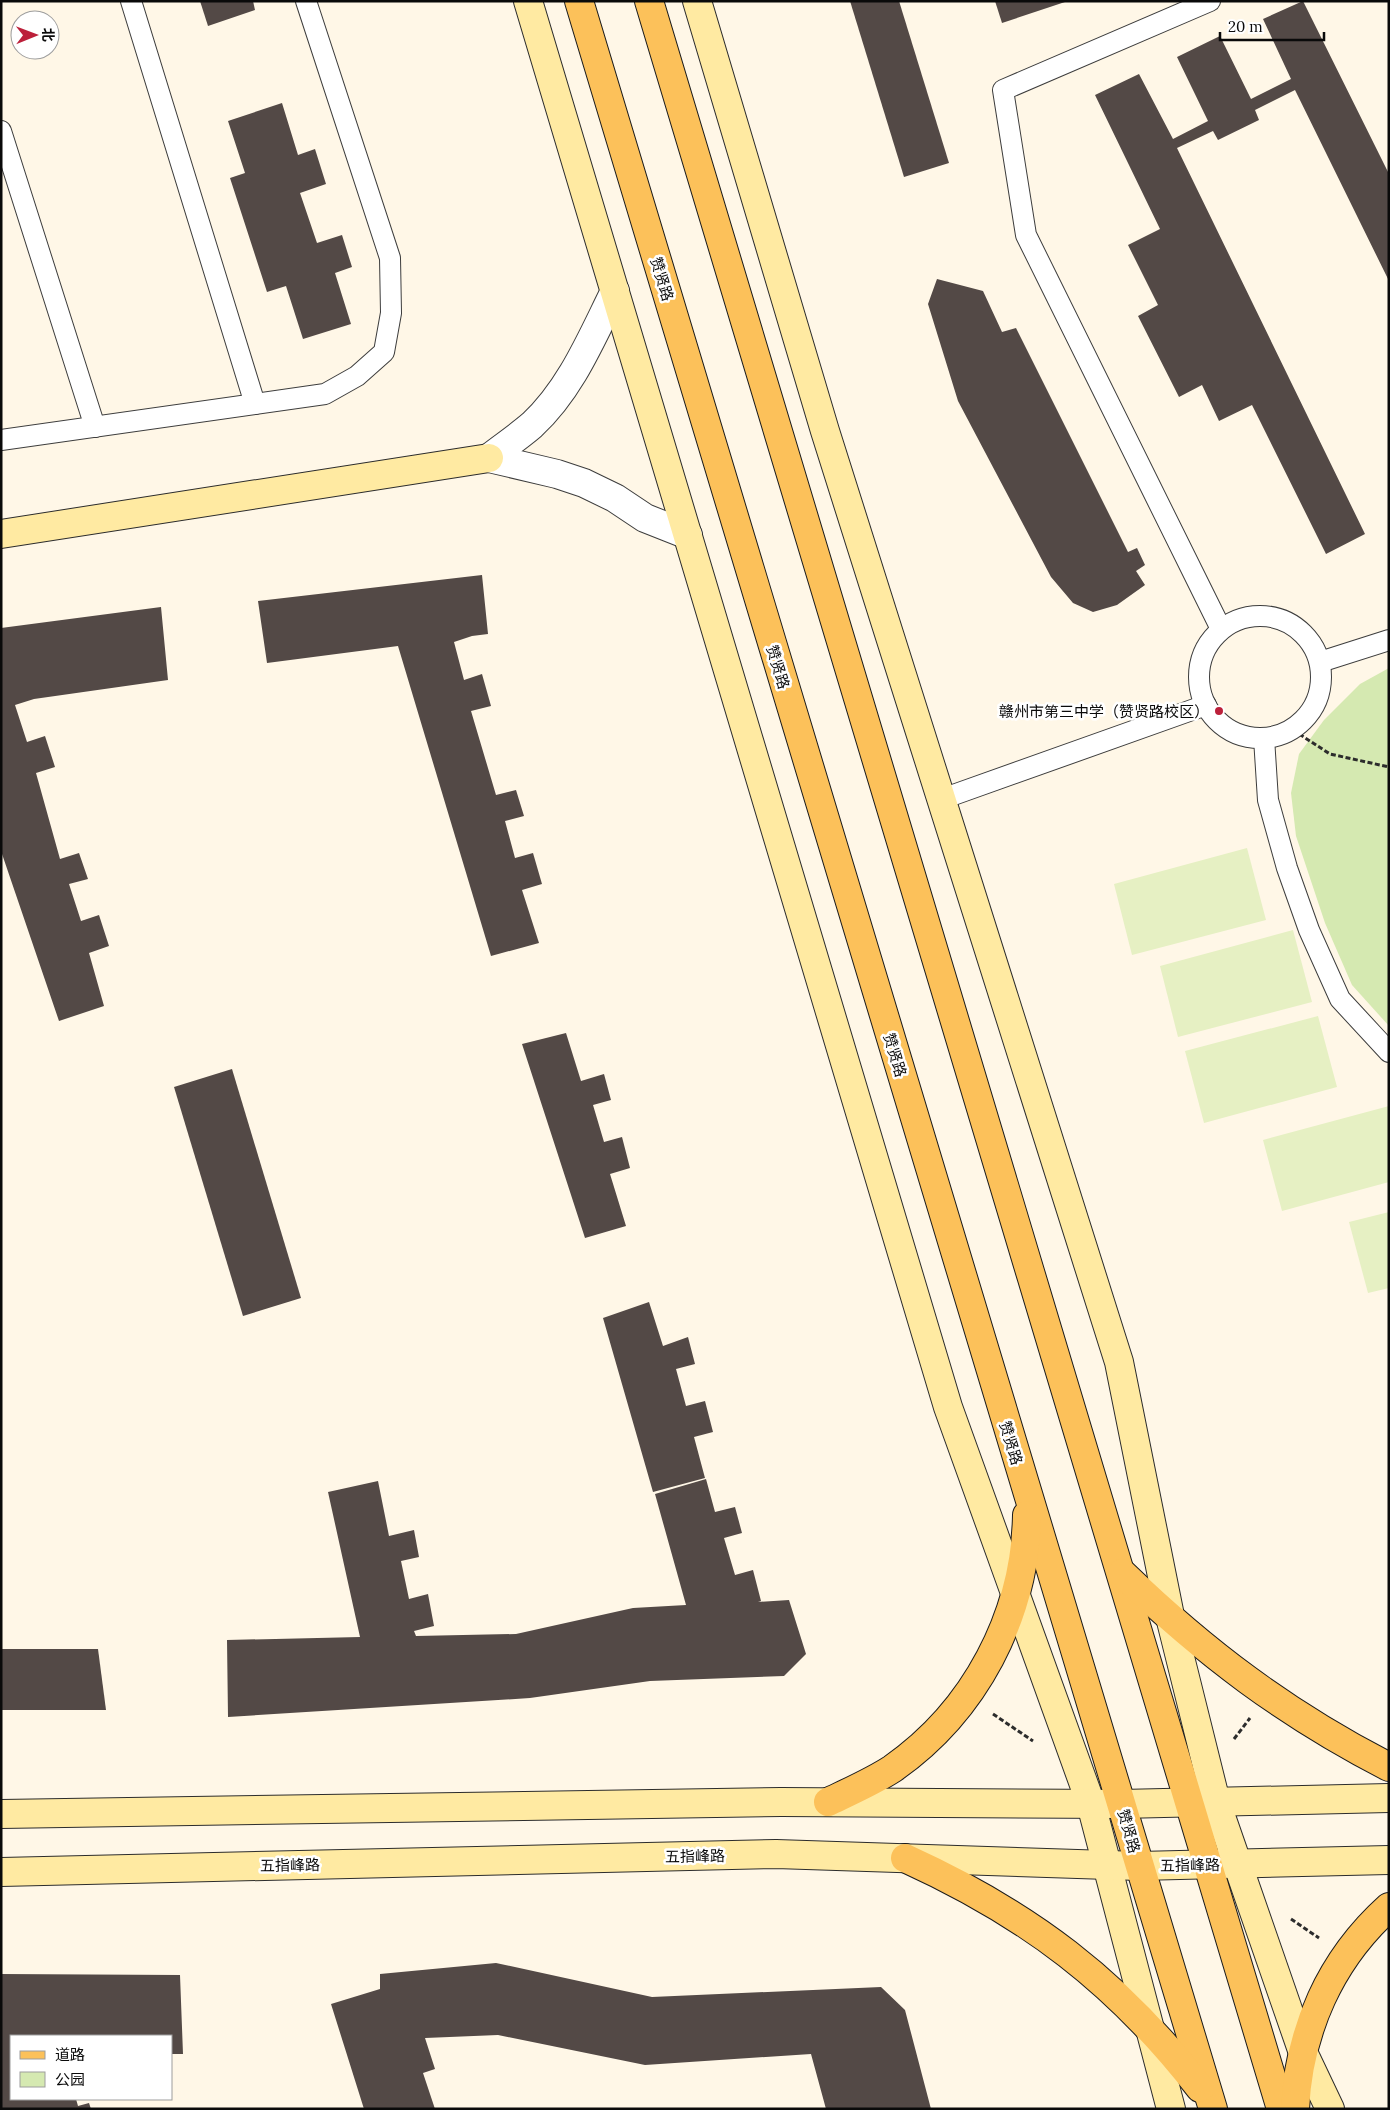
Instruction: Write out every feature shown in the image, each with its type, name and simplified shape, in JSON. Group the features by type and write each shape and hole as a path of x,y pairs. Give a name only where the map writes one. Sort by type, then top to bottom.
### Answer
{"main road":[{"name":"赞贤路","path":"579,1 1027,1496 1212,2105"},
{"path":"649,1 1121,1572 1202,1802 1208,1866 1281,2109"},
{"path":"828,1802 891,1769 919,1748 945,1722 968,1694 988,1664 1016,1594 1026,1532 1027,1496"},
{"path":"1121,1572 1171,1620 1232,1670 1292,1712 1343,1744 1389,1767"},
{"path":"905,1858 957,1882 1006,1909 1054,1941 1098,1976 1149,2026 1176,2056 1212,2105"},
{"path":"1295,2109 1302,2050 1314,2013 1331,1979 1351,1948 1389,1908"}],"street":[{"path":"528,1 948,1407 1090,1804 1171,2109"},
{"path":"697,1 826,431 1119,1362 1171,1620 1202,1802 1237,1864 1302,2050 1330,2109"},
{"path":"489,458 532,424 555,399 578,366 615,290"},
{"path":"1,534 489,458 556,474 584,483 615,498 645,518 688,535"},
{"path":"1,1814 828,1802 1121,1804 1389,1798"},
{"name":"五指峰路","path":"1,1872 776,1854 1139,1866 1208,1866 1389,1860"}],"lane":[{"path":"132,1 255,404"},
{"path":"1,440 326,394 357,376 384,352 391,313 390,258 306,1"},
{"path":"1210,1 1003,90 1026,235 1222,630"},
{"path":"1,131 95,427"},
{"path":"1260,615 1280,619 1303,634 1312,644 1320,662 1322,682 1318,702 1306,719 1293,730 1272,738 1252,739 1234,733 1217,722 1206,705 1199,686 1200,664 1207,645 1222,630 1240,619 1260,615"},
{"path":"1320,662 1389,640"},
{"path":"942,799 1206,705"},
{"path":"1264,738 1268,800 1287,868 1309,930 1340,999 1389,1052"}],"path":[{"path":"1293,730 1330,754 1389,767"}],"green space":[{"path":"1389,668 1389,1026 1352,985 1325,923 1296,836 1291,793 1299,754 1324,720 1360,684"},
{"path":"1247,848 1266,920 1132,955 1114,884"},
{"path":"1293,930 1312,1002 1178,1037 1160,966"},
{"path":"1318,1016 1337,1087 1204,1123 1185,1051"},
{"path":"1389,1106 1389,1182 1282,1211 1263,1140"},
{"path":"1389,1212 1389,1288 1368,1293 1349,1222"}],"building":[{"path":"200,1 253,1 255,10 208,26"},
{"path":"850,1 899,1 949,163 904,177"},
{"path":"995,1 1065,1 1065,2 1002,23"},
{"path":"1303,1 1389,174 1389,281 1295,90 1255,110 1259,120 1218,140 1213,131 1177,148 1365,534 1326,554 1252,405 1219,421 1202,385 1179,397 1138,316 1158,305 1128,245 1160,229 1095,95 1139,74 1173,139 1208,121 1177,57 1220,36 1251,99 1291,79 1263,19"},
{"path":"282,103 298,155 315,149 326,184 300,193 317,243 342,235 352,267 335,273 351,324 303,339 286,286 267,292 230,178 245,173 228,121"},
{"path":"937,279 983,291 1002,332 1016,328 1128,552 1137,548 1145,565 1136,571 1145,585 1117,605 1093,612 1073,603 1051,577 958,401 928,304"},
{"path":"482,575 488,634 472,636 454,642 464,680 482,674 491,706 471,711 496,795 516,790 524,816 505,821 515,858 533,853 542,884 522,890 539,943 491,956 398,646 267,663 258,601"},
{"path":"161,607 168,680 34,699 15,705 27,742 45,736 55,767 36,773 60,859 79,853 88,879 69,884 81,921 99,915 109,946 89,953 104,1006 59,1021 1,851 1,628"},
{"path":"566,1033 581,1081 604,1074 611,1100 593,1105 604,1142 622,1137 630,1168 610,1174 626,1226 585,1238 522,1044"},
{"path":"232,1069 301,1298 243,1316 174,1087"},
{"path":"649,1302 663,1346 688,1337 695,1364 676,1369 686,1406 705,1401 713,1432 694,1437 705,1478 653,1492 603,1318"},
{"path":"706,1479 715,1512 735,1507 742,1533 724,1538 735,1575 753,1570 761,1601 758,1602 789,1600 806,1654 784,1676 650,1681 530,1698 228,1717 227,1640 360,1637 328,1492 378,1481 389,1536 414,1530 419,1557 401,1561 409,1599 428,1594 434,1626 414,1631 416,1636 516,1634 633,1608 686,1605 655,1494"},
{"path":"1,1649 98,1649 106,1710 1,1710"},
{"path":"496,1963 652,1997 881,1987 905,2010 931,2109 826,2109 811,2054 645,2065 498,2035 425,2038 435,2069 423,2073 435,2109 364,2109 331,2004 380,1989 380,1974"},
{"path":"1,1974 180,1975 183,2054 172,2054 172,2035 10,2035 10,2100 76,2100 78,2106 89,2103 91,2109 1,2109"}],"place":[{"name":"赣州市第三中学（赞贤路校区）","path":"1219,711"}]}
